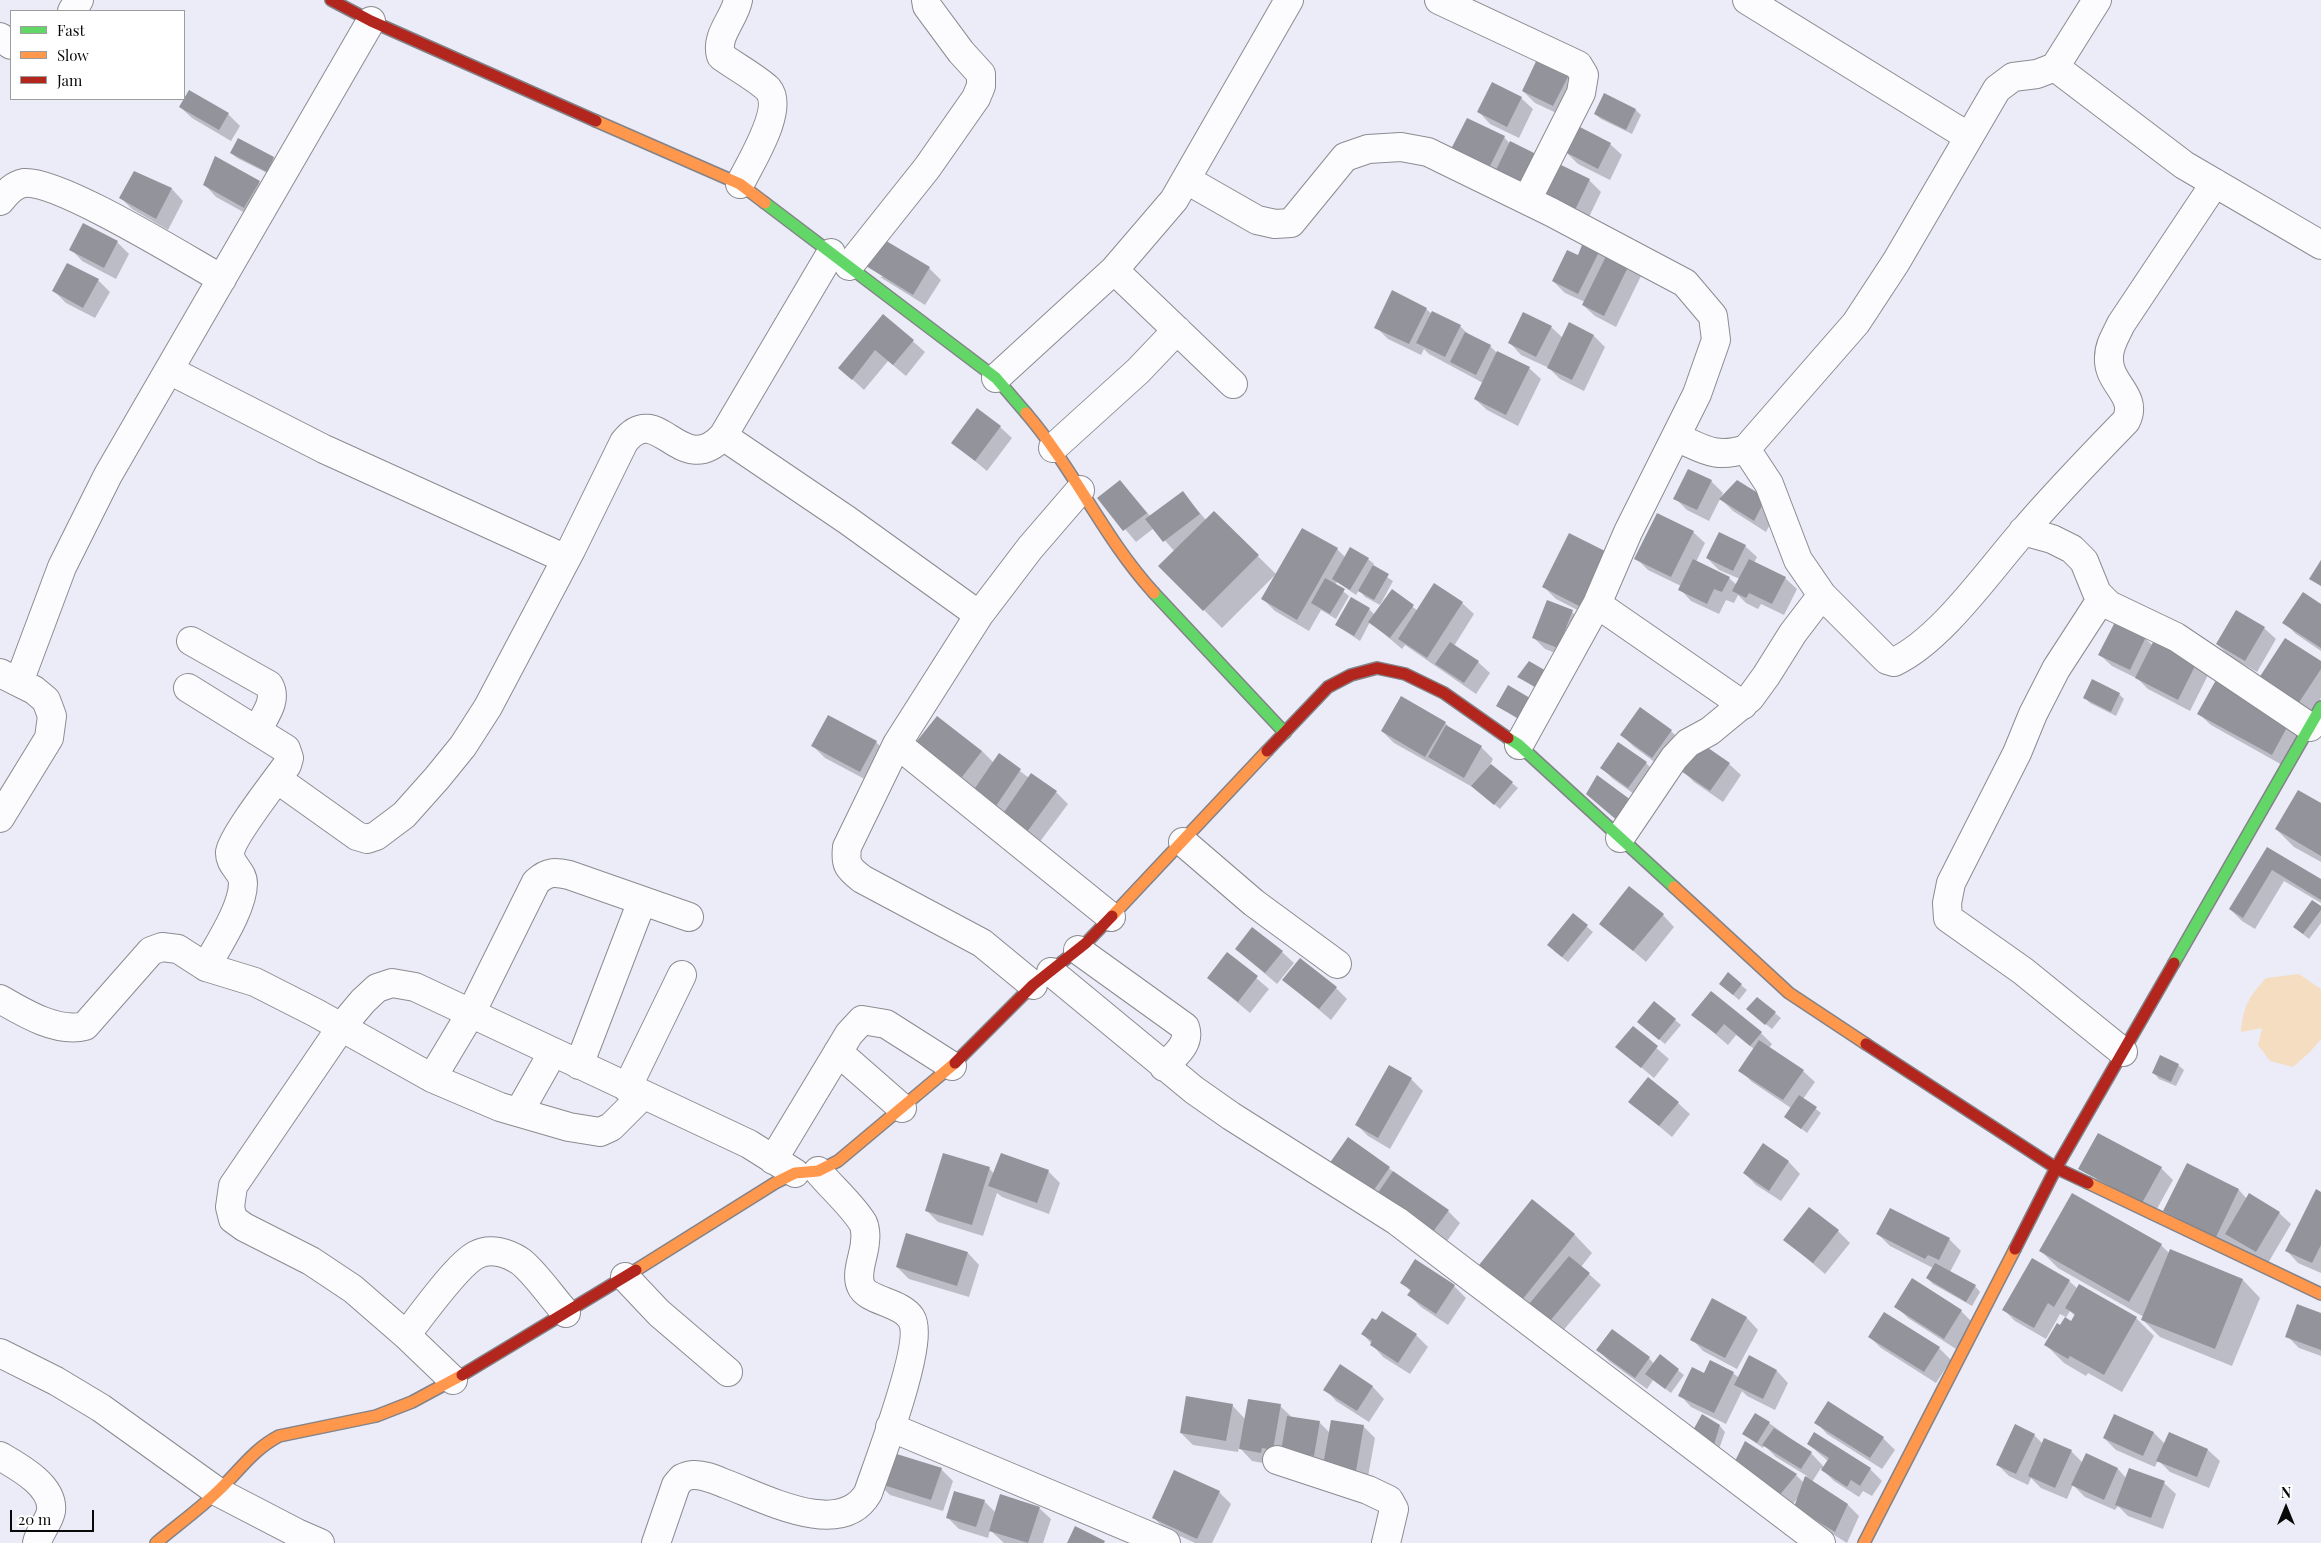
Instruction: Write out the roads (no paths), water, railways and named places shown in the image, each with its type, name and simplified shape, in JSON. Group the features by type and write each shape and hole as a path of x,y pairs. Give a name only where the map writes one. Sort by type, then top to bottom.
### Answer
{"street":[{"path":"331,0 371,22 740,184 996,378 1053,448 1113,543 1144,582 1285,733"},
{"path":"738,0 736,12 720,39 718,47 721,56 768,89 774,101 773,116 740,184"},
{"path":"277,779 357,836 367,839 376,836 404,814 438,778 463,746 488,707 566,559 624,442 632,432 642,428 653,430 690,449 701,451 713,447 723,436 840,260 927,168 976,98 981,86 981,74 927,6 926,0"},
{"path":"996,378 1114,270 1174,200 1289,0"},
{"path":"1439,0 1578,65 1584,75 1581,93 1527,200"},
{"path":"1747,0 1969,137"},
{"path":"1676,438 1714,453 1728,455 1746,449 1856,323 1901,254 1998,89 2012,77 2038,74 2055,67 2097,0"},
{"path":"1,813 49,738 52,716 46,700 34,690 10,678 108,475 371,22"},
{"path":"2055,67 2184,165 2321,245"},
{"path":"1186,180 1257,220 1275,224 1291,223 1345,157 1368,149 1401,147 1428,152 1527,200 1685,283 1713,316 1716,340 1697,394 1628,532 1597,604 1519,744"},
{"path":"0,201 10,189 22,183 37,183 75,198 222,279"},
{"path":"1746,449 1769,484 1798,560 1822,595 1887,660 1894,662 1907,656 1954,614 2023,531 2126,421 2131,412 2129,401 2110,371 2108,359 2110,345 2121,324 2215,183"},
{"path":"1114,270 1233,384"},
{"path":"1053,448 1138,371 1177,330"},
{"path":"169,370 324,449 566,559"},
{"path":"723,436 847,520 978,615"},
{"path":"1080,490 1030,548 978,615 897,744 847,847 845,860 850,870 982,942 1042,979 1231,1116 1397,1221 1821,1543"},
{"path":"1864,1543 2056,1168 2315,717 2176,637 2109,605 2097,593 2084,561 2072,549 2052,539 2023,531"},
{"path":"1620,838 1674,758 1688,743 1710,731 1744,705 1766,676 1793,633 1822,595"},
{"path":"2102,598 2056,669 2033,714 2017,753 1951,883 1947,903 1948,918 2023,971 2123,1052"},
{"path":"1597,604 1744,705"},
{"path":"191,641 268,685 273,692 272,702 256,731"},
{"path":"156,1543 218,1492 252,1452 265,1442 279,1436 376,1416 412,1402 453,1380 625,1277 795,1168 838,1162 952,1066 1042,979 1078,950 1328,688 1351,675 1377,668 1405,674 1444,693 1519,744 1790,993 2056,1168 2321,1294"},
{"path":"188,688 286,749 289,758 287,765 236,838 230,853 233,865 242,875 243,885 237,908 206,967"},
{"path":"897,744 1111,917"},
{"path":"1183,842 1254,903 1336,964"},
{"path":"432,1078 471,1013 536,882 544,875 553,872 569,875 689,918"},
{"path":"579,1065 642,901"},
{"path":"0,999 55,1025 73,1029 85,1026 151,951 162,947 178,949 206,967 255,982 342,1026 432,1078 500,1107 568,1127 600,1132 612,1127 635,1092 682,975"},
{"path":"1078,950 1185,1027 1187,1035 1184,1045 1164,1067"},
{"path":"453,1380 406,1335 353,1289 311,1261 244,1227 233,1219 230,1207 233,1186 342,1026 377,988 392,983 415,987 749,1144 795,1168 864,1224 866,1242 860,1273 860,1286 867,1294 894,1305 911,1317 915,1329 914,1347 890,1427 868,1493 862,1505 840,1514 828,1516 795,1510 710,1478 694,1474 682,1478 676,1485 656,1543"},
{"path":"795,1168 838,1052 849,1034 862,1020 886,1024 952,1066"},
{"path":"519,1112 553,1052"},
{"path":"838,1052 902,1108"},
{"path":"406,1335 456,1273 476,1255 492,1251 502,1252 520,1262 566,1313"},
{"path":"625,1277 659,1313 728,1372"},
{"path":"0,1353 56,1381 101,1408 218,1492 320,1543"},
{"path":"890,1427 1154,1541"},
{"path":"0,1456 42,1487 51,1500 51,1512 37,1543"},
{"path":"1277,1460 1368,1490 1389,1500 1394,1509 1386,1543"}]}
